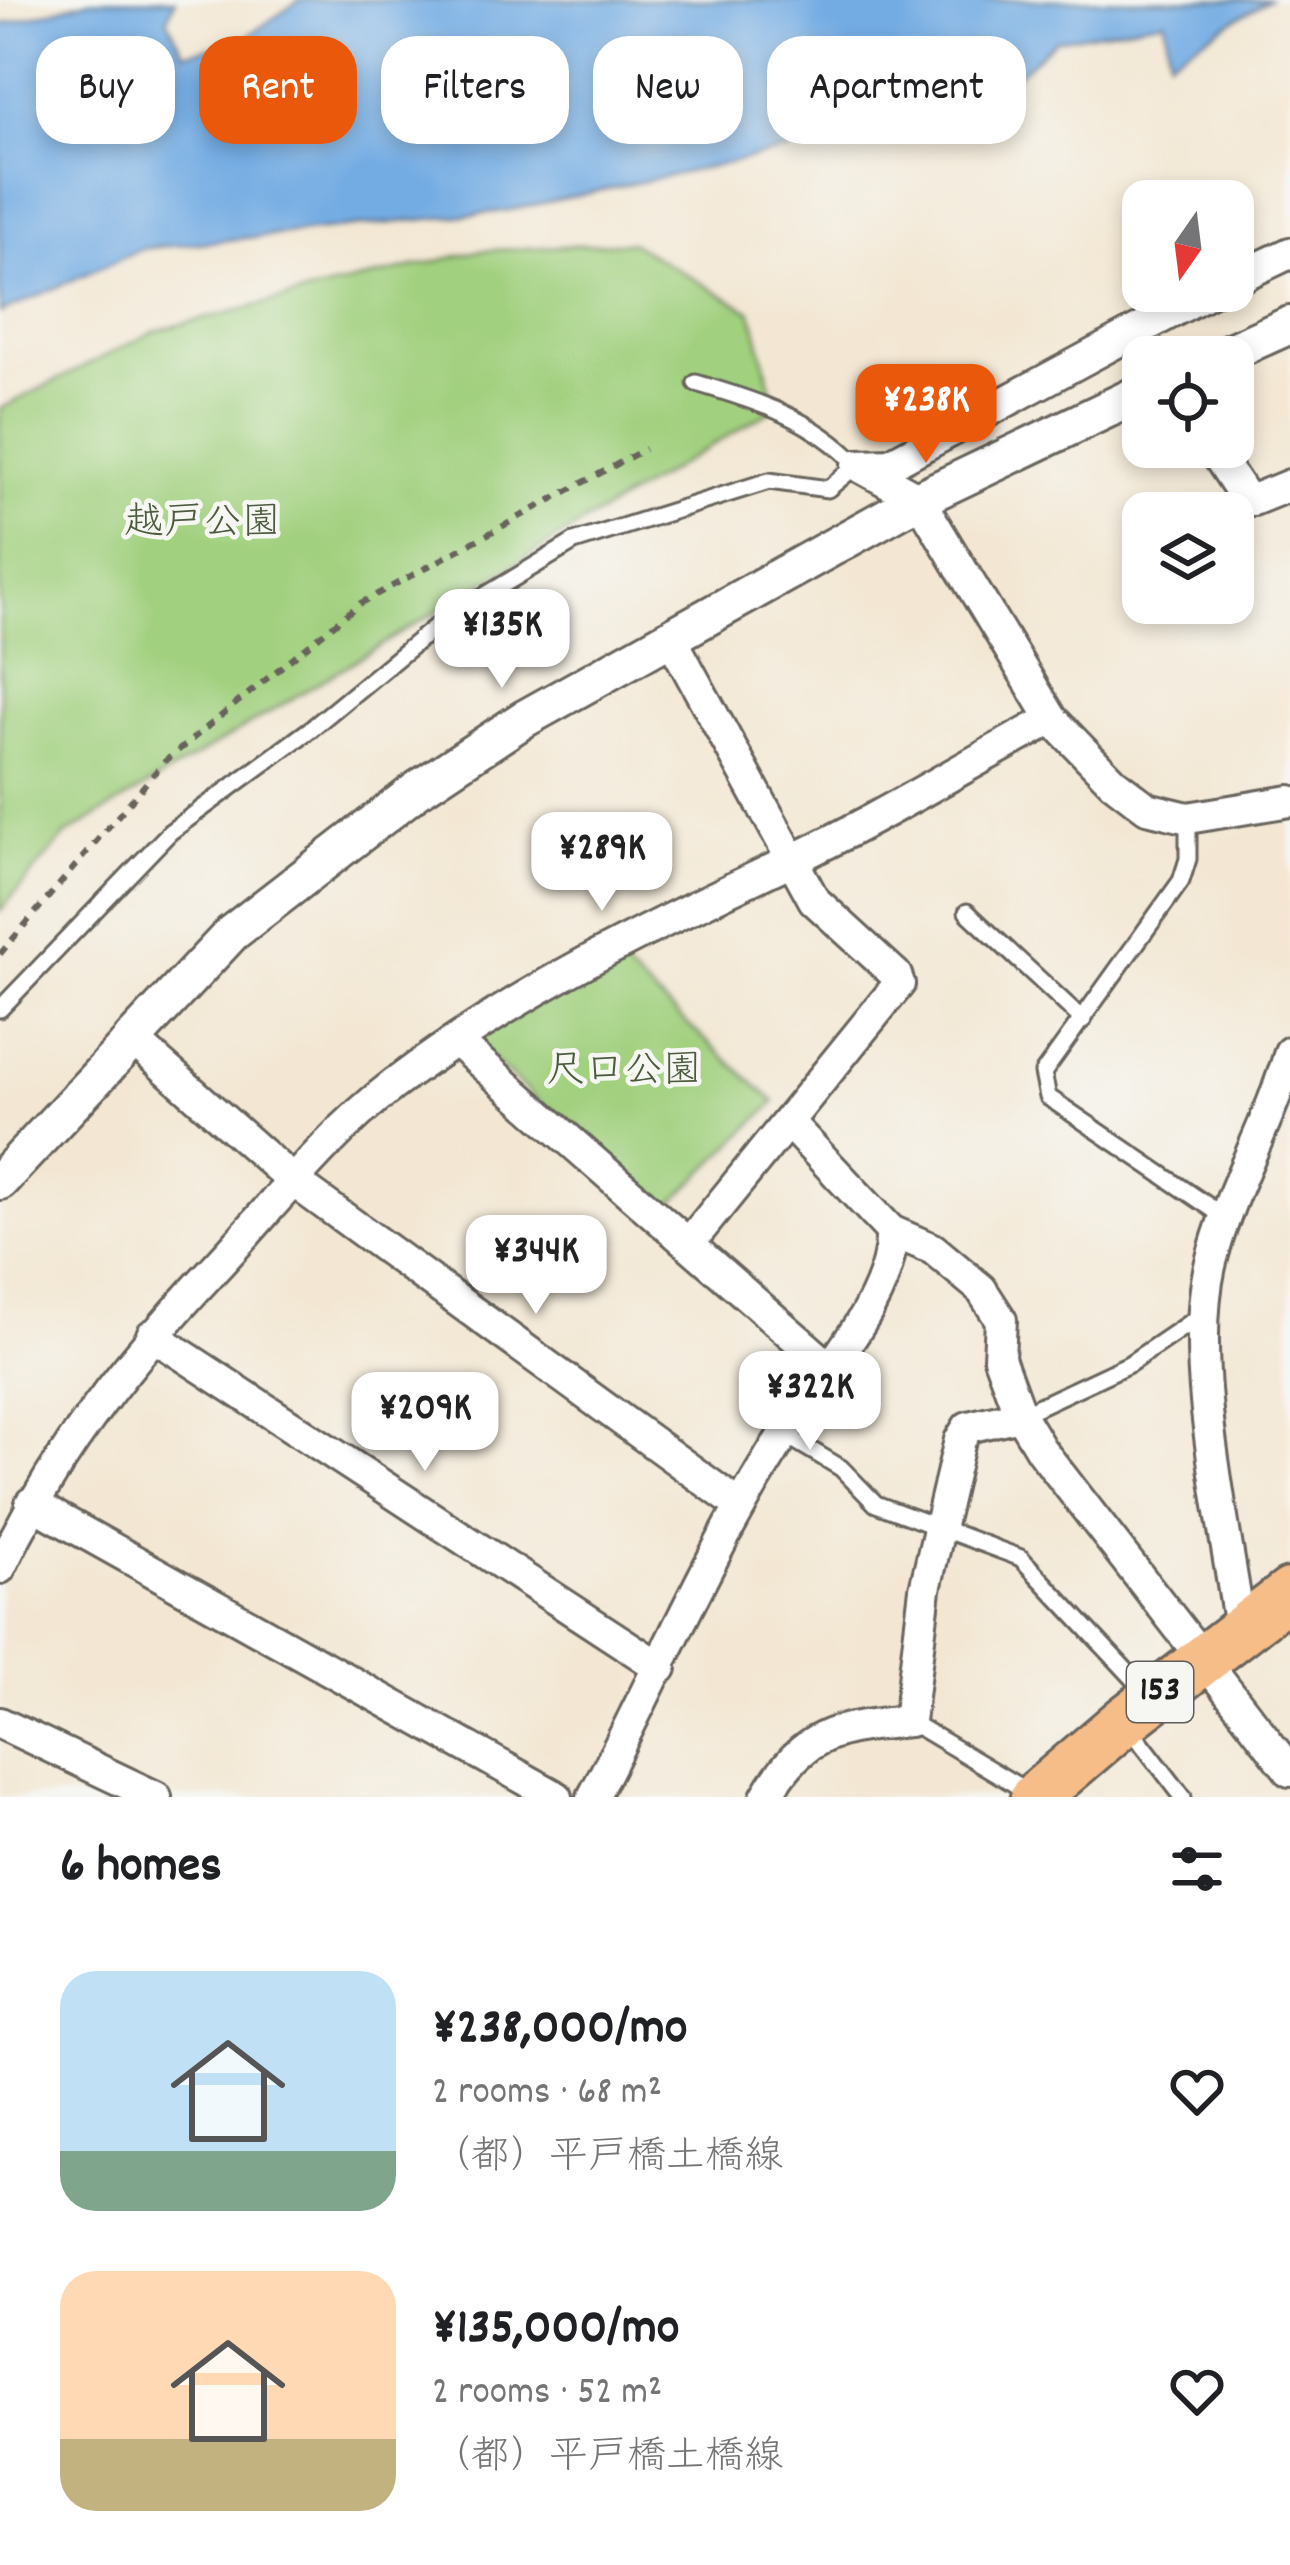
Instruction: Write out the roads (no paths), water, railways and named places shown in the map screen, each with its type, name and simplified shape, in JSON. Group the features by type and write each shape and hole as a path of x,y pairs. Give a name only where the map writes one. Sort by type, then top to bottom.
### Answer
{"highway":[{"name":"153","path":"1035,1797 1138,1709 1290,1593"}],"street":[{"path":"1254,270 1290,254"},
{"path":"857,465 890,464 1171,312"},
{"path":"1254,342 1290,326"},
{"path":"0,1181 232,933 400,802 524,719 919,500 1122,402"},
{"path":"857,465 919,500 1052,719 1147,808 1188,818 1290,801"},
{"path":"1226,468 1253,500 1290,485"},
{"path":"671,638 789,862 814,900 896,975 898,984 690,1242"},
{"path":"0,1568 31,1503 76,1431 152,1335 293,1181 384,1092 579,962 789,862 1052,719"},
{"path":"130,1037 293,1181 740,1506"},
{"path":"458,1042 830,1368"},
{"path":"1240,1630 1209,1408 1209,1273 1223,1216 1278,1097 1290,1052"},
{"path":"789,1123 891,1231 933,1249 981,1289 1000,1320 999,1358 1020,1414 1041,1450 1290,1771"},
{"path":"593,1797 740,1506 873,1295 892,1248 891,1231"},
{"path":"152,1335 662,1668"},
{"path":"766,1797 794,1751 827,1736 909,1721 938,1528 952,1490 960,1440 968,1427 1020,1414"},
{"path":"31,1503 557,1797"},
{"path":"0,1724 157,1797"}],"lane":[{"path":"0,1009 170,832 312,728 441,622 574,542 770,481 828,489 857,465 835,442 776,407 696,383"},
{"path":"1188,818 1188,859 1181,880 1043,1073 1048,1097 1223,1216"},
{"path":"967,912 1083,1020"},
{"path":"1020,1414 1129,1364 1207,1311"},
{"path":"784,1434 841,1468 876,1504 1021,1558 1138,1709 1183,1797"},
{"path":"909,1721 1035,1797"}],"water":[{"path":"91,0 175,0 167,19 184,53 199,50 199,144 357,144 357,36 248,36 300,0 1268,0 1169,59 1165,20 1056,40 1026,67 1026,36 767,36 767,144 817,144 506,211 141,249 0,313 0,25"}],"park label":[{"name":"越戸公園","path":"203,525"},
{"name":"尺口公園","path":"624,1073"}]}
